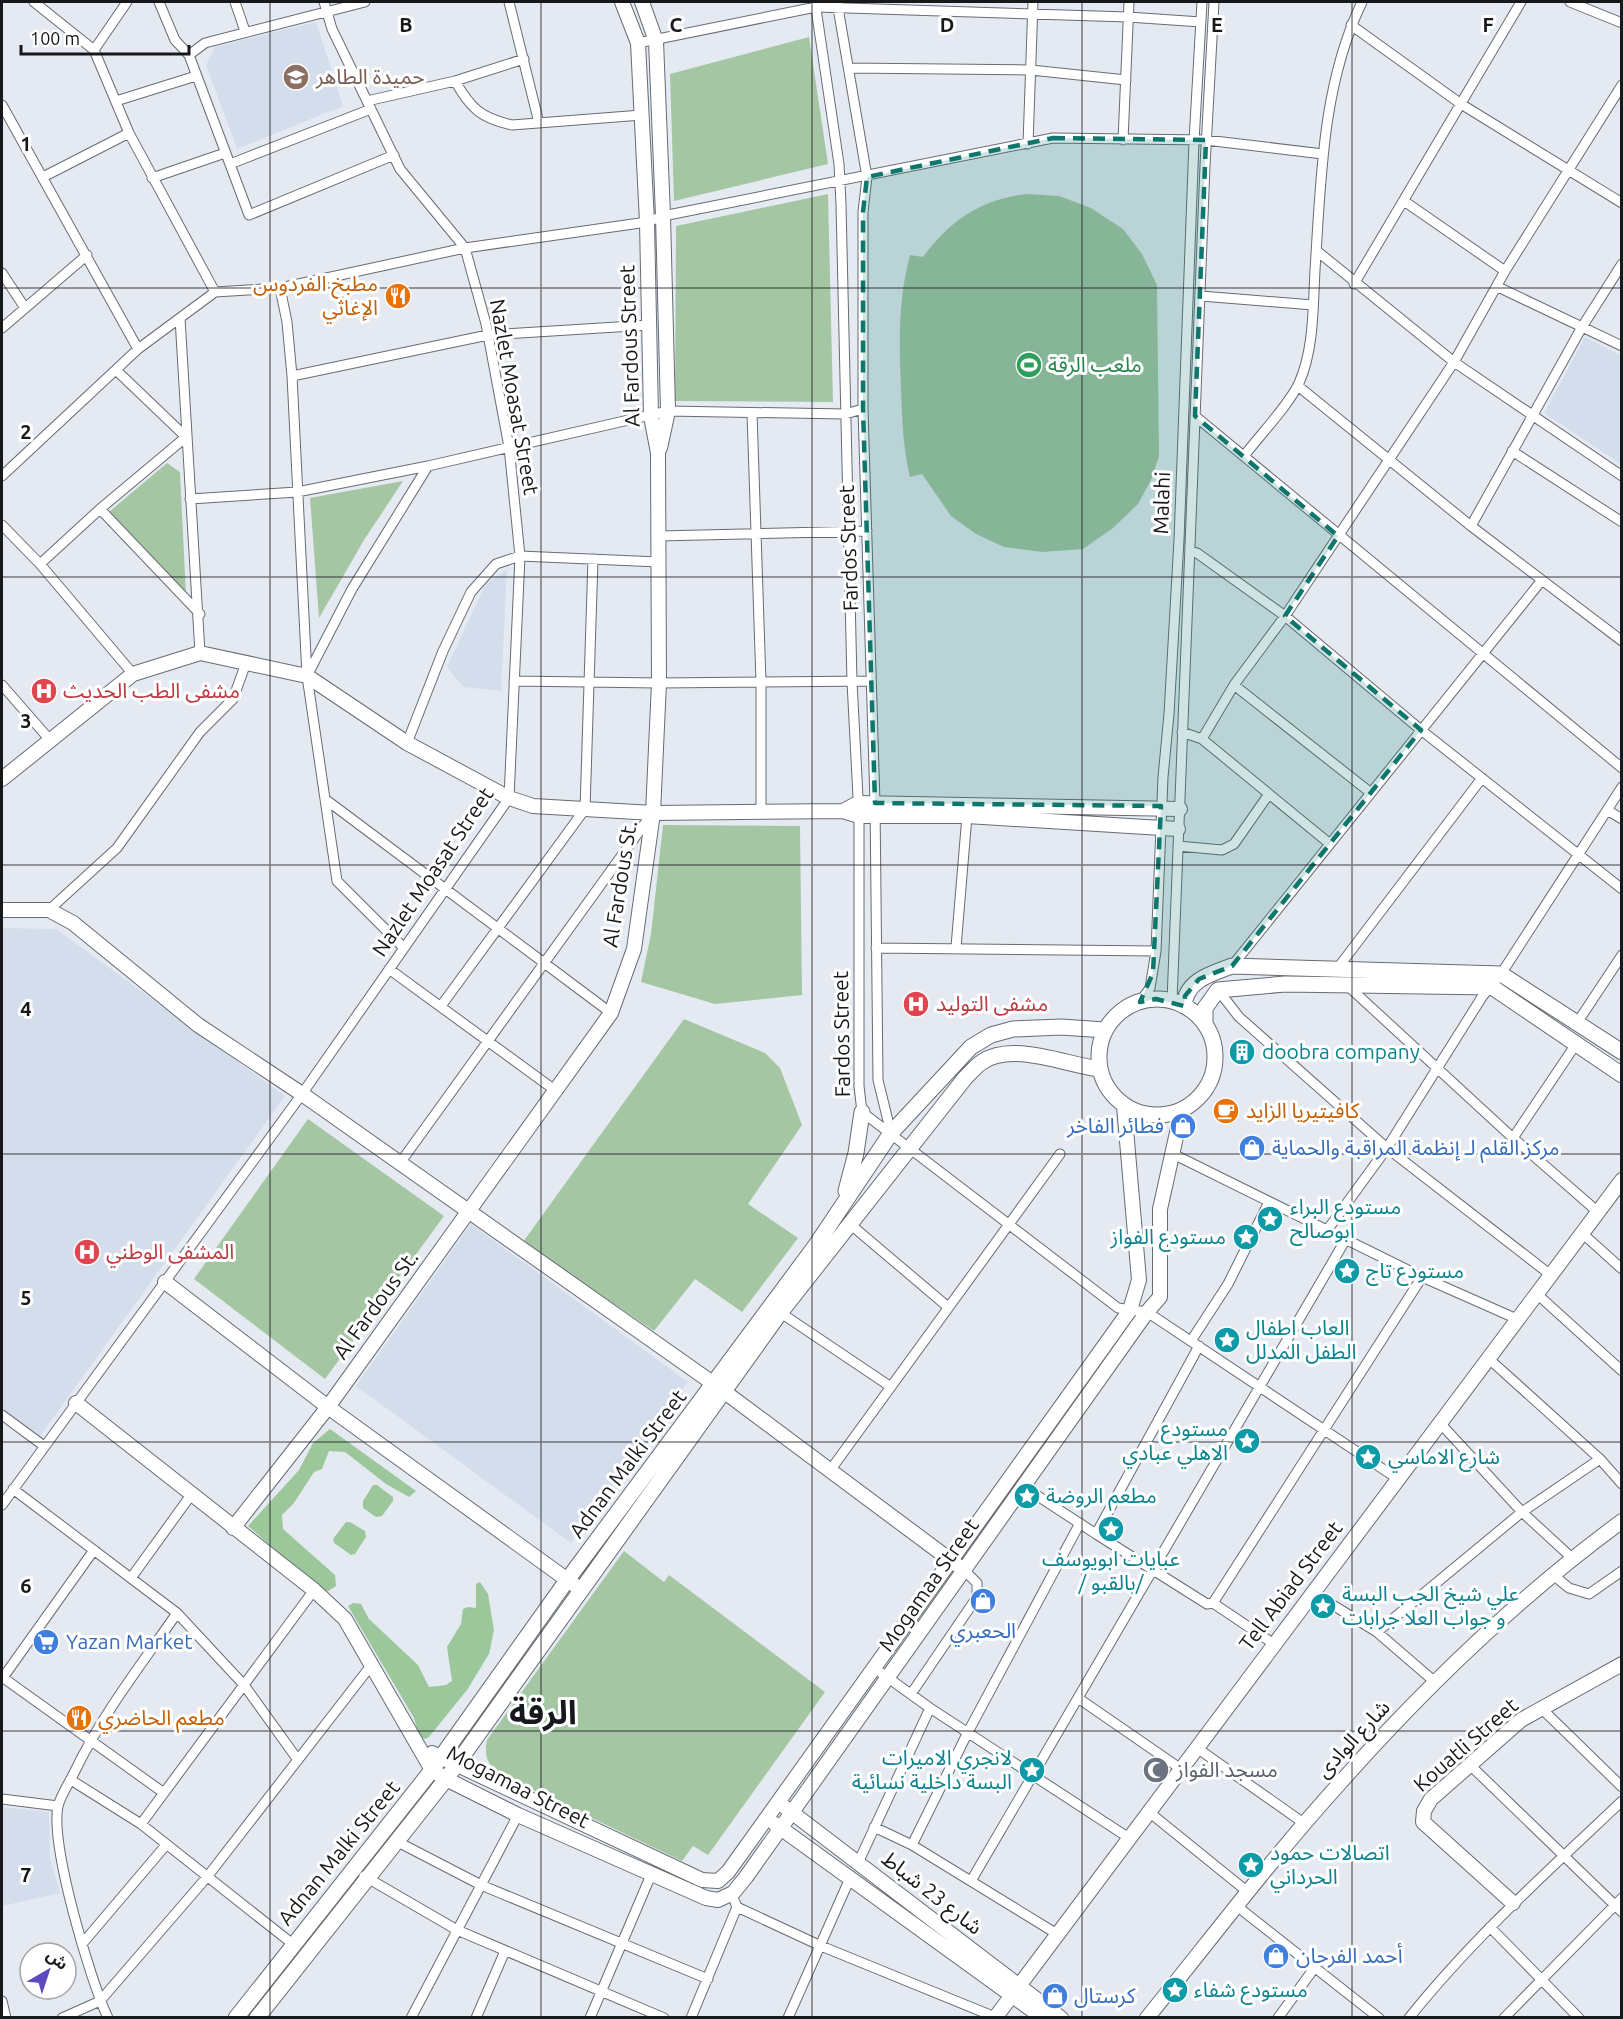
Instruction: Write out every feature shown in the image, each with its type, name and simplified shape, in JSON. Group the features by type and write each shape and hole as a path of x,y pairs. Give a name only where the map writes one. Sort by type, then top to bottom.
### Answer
{"main road":[{"name":"Al Fardous Street","path":"622,2 638,43 647,222 651,416 658,453"},
{"name":"Al Fardous Street","path":"642,2 656,41 663,216 668,411 658,453"},
{"name":"Al Fardous St.","path":"233,1528 328,1407 611,1013 634,949 652,813 659,683 658,453"},
{"path":"2,779 133,674 200,653 307,676 407,743 509,798 533,806 652,813 1162,806 1180,809"},
{"path":"875,809 1178,829"},
{"path":"2,910 49,910 62,916 116,956 198,1025 302,1094 718,1388 965,1571"},
{"path":"1178,1003 1199,979 1232,966 1501,974 1622,1052"},
{"path":"1285,968 1285,984"},
{"path":"1206,1023 1178,1003 1156,999 1140,1002 1120,1013 1106,1030 1100,1049 1100,1069 1105,1083 1124,1106 1152,1116 1182,1110 1196,1101 1206,1089 1213,1074 1215,1057 1213,1041 1206,1023 1205,1008 1218,990 1285,984 1492,987 1622,1075"},
{"name":"Adnan Malki Street","path":"236,2018 356,1869 574,1584 776,1309 891,1133 971,1047 991,1035 1013,1029 1061,1027 1106,1030"},
{"name":"Adnan Malki Street","path":"776,1309 850,1224 965,1078 983,1061 1005,1053 1040,1055 1070,1065 1100,1069"},
{"name":"Mogamaa Street","path":"436,1763 455,1765 702,1880 718,1881 728,1872 1130,1310 1139,1280 1124,1106"},
{"name":"Mogamaa Street","path":"373,1663 419,1747 436,1763 446,1779 518,1815 651,1875 706,1898 735,1900 792,1812 889,1679 1147,1312 1160,1297 1160,1209 1182,1110"},
{"path":"842,1205 856,1153 862,1112"},
{"name":"Tell Abiad Street","path":"995,2017 1622,1180"},
{"path":"165,1282 328,1407 574,1584"},
{"path":"76,1403 314,1590 345,1619 373,1663"},
{"name":"شارع الوادى","path":"1147,2018 1339,1783 1435,1682 1552,1574 1622,1521"},
{"name":"Adnan Malki Street","path":"257,2018 446,1779 574,1584"},
{"name":"Kouatli Street","path":"1513,1903 1423,1822 1424,1811 1431,1799 1521,1720 1622,1664"},
{"name":"شارع 23 شباط","path":"777,1802 858,1863 1014,1990 1043,2018"},
{"name":"شارع 23 شباط","path":"766,1817 1014,1990 1061,2018"}],"street":[{"path":"94,50 128,2"},
{"path":"159,2 175,40 189,55 249,215 394,155"},
{"path":"236,2 244,31"},
{"name":"Nazlet Moasat Street","path":"2,1505 302,1094 509,798 520,556 508,447 488,335 465,248 400,168 332,29 324,2"},
{"path":"189,55 205,43 244,31 365,2"},
{"path":"509,2 539,123"},
{"path":"1028,144 1033,2"},
{"path":"1123,140 1129,2"},
{"name":"Malahi","path":"1140,1002 1150,988 1156,951 1160,827 1179,540 1194,141 1202,2"},
{"name":"Malahi","path":"1178,1003 1178,829 1206,140 1214,2"},
{"path":"1244,456 1298,386 1305,369 1313,305 1323,154 1336,66 1351,24 1362,2"},
{"path":"1354,284 1521,2"},
{"path":"1570,2 1622,23"},
{"path":"41,3 94,50 129,133 215,292"},
{"path":"638,43 656,41 815,4 1201,22"},
{"name":"Fardos Street","path":"815,4 827,73 840,180 852,681 859,809 859,1086 862,1112 891,1133"},
{"name":"Fardos Street","path":"838,4 867,177 863,212 863,409 875,809 878,1080 891,1133"},
{"path":"1351,24 1461,104 1622,203"},
{"path":"230,164 369,105 524,59"},
{"path":"849,68 1031,70 1126,80"},
{"path":"116,101 196,76"},
{"path":"455,81 468,105 491,120 512,125 642,115"},
{"path":"1202,740 1234,685 1285,616 1454,362 1505,271 1622,85"},
{"path":"2,105 138,349"},
{"path":"43,177 129,133"},
{"path":"2,476 138,349 215,292 280,288 465,248 647,222 663,216 1053,138 1206,140 1323,154"},
{"path":"152,178 225,153"},
{"path":"1404,201 1505,271"},
{"path":"1317,251 1354,284 1454,362 1622,476"},
{"path":"2,328 87,255"},
{"path":"1471,526 1582,327 1622,264"},
{"path":"2,273 25,308"},
{"path":"1497,287 1622,346"},
{"path":"280,288 287,322 292,376 307,676 337,881 404,948"},
{"path":"1201,296 1313,305"},
{"path":"180,318 190,499 200,614 200,653"},
{"path":"292,376 488,335 649,325"},
{"path":"117,371 186,437"},
{"path":"1298,386 1471,526 1622,641"},
{"path":"190,499 297,492 428,466 668,411 845,414 863,409"},
{"path":"752,413 761,682 762,812"},
{"path":"1195,416 1481,655 1622,768"},
{"path":"40,564 100,509 186,437"},
{"path":"1512,452 1622,522"},
{"path":"307,676 352,589 428,466"},
{"path":"100,509 200,614"},
{"path":"2,525 40,564 133,674"},
{"path":"659,536 848,534 867,531"},
{"path":"1190,551 1197,553 1285,616 1421,730 1622,889"},
{"path":"407,743 443,651 471,592 496,564 520,556 659,562"},
{"path":"441,1006 585,809 593,559"},
{"path":"1232,966 1542,580"},
{"path":"49,910 117,848 200,732 233,699 246,663"},
{"path":"514,681 659,683 871,681"},
{"path":"2,685 50,740"},
{"path":"1234,685 1371,793"},
{"path":"1182,732 1202,740 1330,844"},
{"path":"1337,969 1482,778"},
{"path":"1328,1229 1387,1148 1482,997 1501,974 1622,787"},
{"path":"1178,846 1222,850 1234,844 1269,794"},
{"path":"325,799 611,1013"},
{"path":"1607,810 1622,819"},
{"path":"400,1163 652,813"},
{"path":"956,947 967,816"},
{"path":"876,948 956,947 1156,951"},
{"path":"1577,1023 1622,955"},
{"path":"389,969 556,1091"},
{"path":"1344,985 1354,990 1436,1068 1598,1212"},
{"path":"1218,990 1239,1017 1387,1148 1552,1276"},
{"path":"1513,1138 1576,1044"},
{"path":"891,1133 1007,1225 1118,1308 1147,1312 1398,1479"},
{"path":"829,1472 1060,1154"},
{"path":"1173,1154 1422,1277 1517,1319"},
{"path":"1096,1534 1269,1202"},
{"path":"850,1224 948,1307"},
{"path":"1582,1233 1622,1269"},
{"path":"971,1881 1346,1239"},
{"path":"1214,1603 1422,1277"},
{"path":"1537,1294 1622,1371"},
{"path":"776,1309 891,1387"},
{"path":"1488,1358 1600,1459 1622,1484"},
{"path":"2,1416 44,1446"},
{"path":"1440,1423 1522,1512 1572,1558"},
{"path":"1377,1632 1522,1512 1600,1459"},
{"path":"1024,1487 1152,1571 1207,1604 1214,1603 1274,1644"},
{"path":"13,1489 177,1613 244,1685 298,1760"},
{"path":"131,1578 191,1494"},
{"path":"912,1845 968,1732 1080,1523"},
{"path":"94,1550 2,1678 164,1793"},
{"path":"911,1694 977,1597 977,1583 965,1571"},
{"path":"1552,1574 1569,1588 1589,1594 1622,1571"},
{"path":"141,1824 314,1590"},
{"path":"1313,1593 1377,1632 1435,1682"},
{"path":"108,2018 100,2001 82,1944 60,1854 58,1806 90,1739 177,1613"},
{"path":"62,2018 100,2001 207,1877 373,1663"},
{"path":"873,1667 930,1708 1129,1838"},
{"path":"1078,1698 1181,1769"},
{"path":"858,1863 930,1708"},
{"path":"1542,1709 1622,1787"},
{"path":"1197,1748 1305,1824"},
{"path":"1471,1766 1563,1856 1619,1905 1504,2018"},
{"path":"71,1780 141,1824 294,1945"},
{"path":"2,1799 58,1806"},
{"path":"1409,2018 1438,1982 1513,1903 1622,1801"},
{"path":"1149,1812 1250,1893"},
{"path":"411,2018 518,1815"},
{"path":"874,1827 912,1845 1057,1934"},
{"path":"396,1841 481,1885 708,1979"},
{"path":"82,1944 166,1845"},
{"path":"356,1869 368,1879 457,1930 664,2018"},
{"path":"590,2018 651,1875"},
{"path":"788,2018 851,1876"},
{"path":"691,2018 708,1979 735,1900 821,1946 995,2017"},
{"path":"1238,1907 1379,2018"},
{"path":"1490,1927 1579,2018"},
{"path":"476,2018 505,1951"},
{"path":"1278,2018 1315,1967"},
{"path":"2,2001 6,2018"}],"highlighted area":[{"path":"1053,138 1206,140 1195,416 1338,536 1285,616 1421,730 1232,966 1199,979 1185,996 1184,1006 1156,999 1140,1002 1153,973 1161,806 875,803 863,409 863,212 867,177"}],"shaded area":[{"path":"316,22 343,106 237,149 206,65 215,47"},
{"path":"1585,337 1621,356 1621,464 1544,413"},
{"path":"507,570 501,691 463,687 447,667 486,583"},
{"name":"المشفى الوطني","path":"2,928 56,929 285,1096 40,1436 2,1408"},
{"path":"471,1224 688,1382 571,1543 356,1386"},
{"path":"2,1807 49,1812 50,1858 60,1893 2,1906"}],"green space":[{"path":"809,37 828,164 674,201 670,74"},
{"path":"828,194 833,402 675,401 676,226"},
{"name":"ملعب الرقة","path":"1027,194 1059,196 1091,208 1123,229 1142,254 1157,285 1159,456 1151,480 1138,504 1113,528 1083,549 1042,552 1004,547 976,534 951,516 922,474 910,477 906,455 903,433 900,338 903,288 910,255 923,257 956,222 981,207 995,201"},
{"path":"167,463 180,472 186,595 109,512"},
{"path":"403,481 364,540 319,618 310,498"},
{"path":"663,825 800,826 802,995 715,1004 641,982 651,934"},
{"path":"684,1019 765,1053 780,1068 802,1125 748,1204 798,1238 742,1312 695,1279 654,1331 523,1242"},
{"path":"308,1119 444,1216 325,1379 194,1279"},
{"path":"330,1429 416,1491 409,1497 386,1484 345,1452 329,1451 322,1469 314,1472 294,1503 282,1515 283,1529 335,1575 336,1586 325,1593 248,1526 299,1470 313,1443"},
{"path":"373,1485 377,1485 393,1497 393,1501 382,1516 376,1517 363,1508 363,1501"},
{"path":"346,1522 365,1531 366,1537 355,1554 351,1555 334,1543 333,1539"},
{"path":"624,1551 664,1582 669,1575 825,1692 708,1855 693,1846 682,1861 499,1774 487,1759 487,1740"},
{"path":"480,1582 488,1594 494,1630 489,1654 467,1690 425,1739 419,1736 414,1718 348,1606 353,1603 361,1604 369,1619 418,1665 429,1687 446,1685 452,1681 447,1647 461,1624 463,1609 476,1608 476,1584"}],"place":[{"name":"حميدة الطاهر","path":"296,77"},
{"name":"مطبخ الفردوس الإغاثي","path":"398,296"},
{"name":"ملعب الرقة","path":"1029,365"},
{"name":"مشفى الطب الحديث","path":"44,691"},
{"name":"مشفى التوليد","path":"916,1004"},
{"name":"doobra company","path":"1242,1052"},
{"name":"كافيتيريا الزايد","path":"1226,1111"},
{"name":"فطائر الفاخر","path":"1183,1126"},
{"name":"مركز القلم لـ إنظمة المراقبة والحماية","path":"1252,1148"},
{"name":"مستودع البراء ابوصالح","path":"1270,1219"},
{"name":"مستودع الفواز","path":"1246,1237"},
{"name":"المشفى الوطني","path":"87,1252"},
{"name":"مستودع تاج","path":"1347,1271"},
{"name":"العاب اطفال الطفل المدلل","path":"1227,1340"},
{"name":"مستودع الاهلي عبادي","path":"1247,1441"},
{"name":"شارع الاماسي","path":"1368,1457"},
{"name":"مطعم الروضة","path":"1027,1496"},
{"name":"عبايات ابويوسف / بالقبو/","path":"1111,1529"},
{"name":"الحعبري","path":"983,1601"},
{"name":"علي شيخ الجب البسة و جواب العلا جرابات","path":"1323,1606"},
{"name":"Yazan Market","path":"46,1642"},
{"name":"مطعم الحاضري","path":"79,1718"},
{"name":"لانجري الاميرات البسة داخلية نسائية","path":"1032,1770"},
{"name":"مسجد الفواز","path":"1156,1770"},
{"name":"اتصالات حمود الحرداني","path":"1251,1865"},
{"name":"أحمد الفرحان","path":"1276,1956"},
{"name":"مستودع شفاء","path":"1175,1990"},
{"name":"كرستال","path":"1055,1996"}],"district":[{"name":"الرقة","path":"543,1712"}]}
